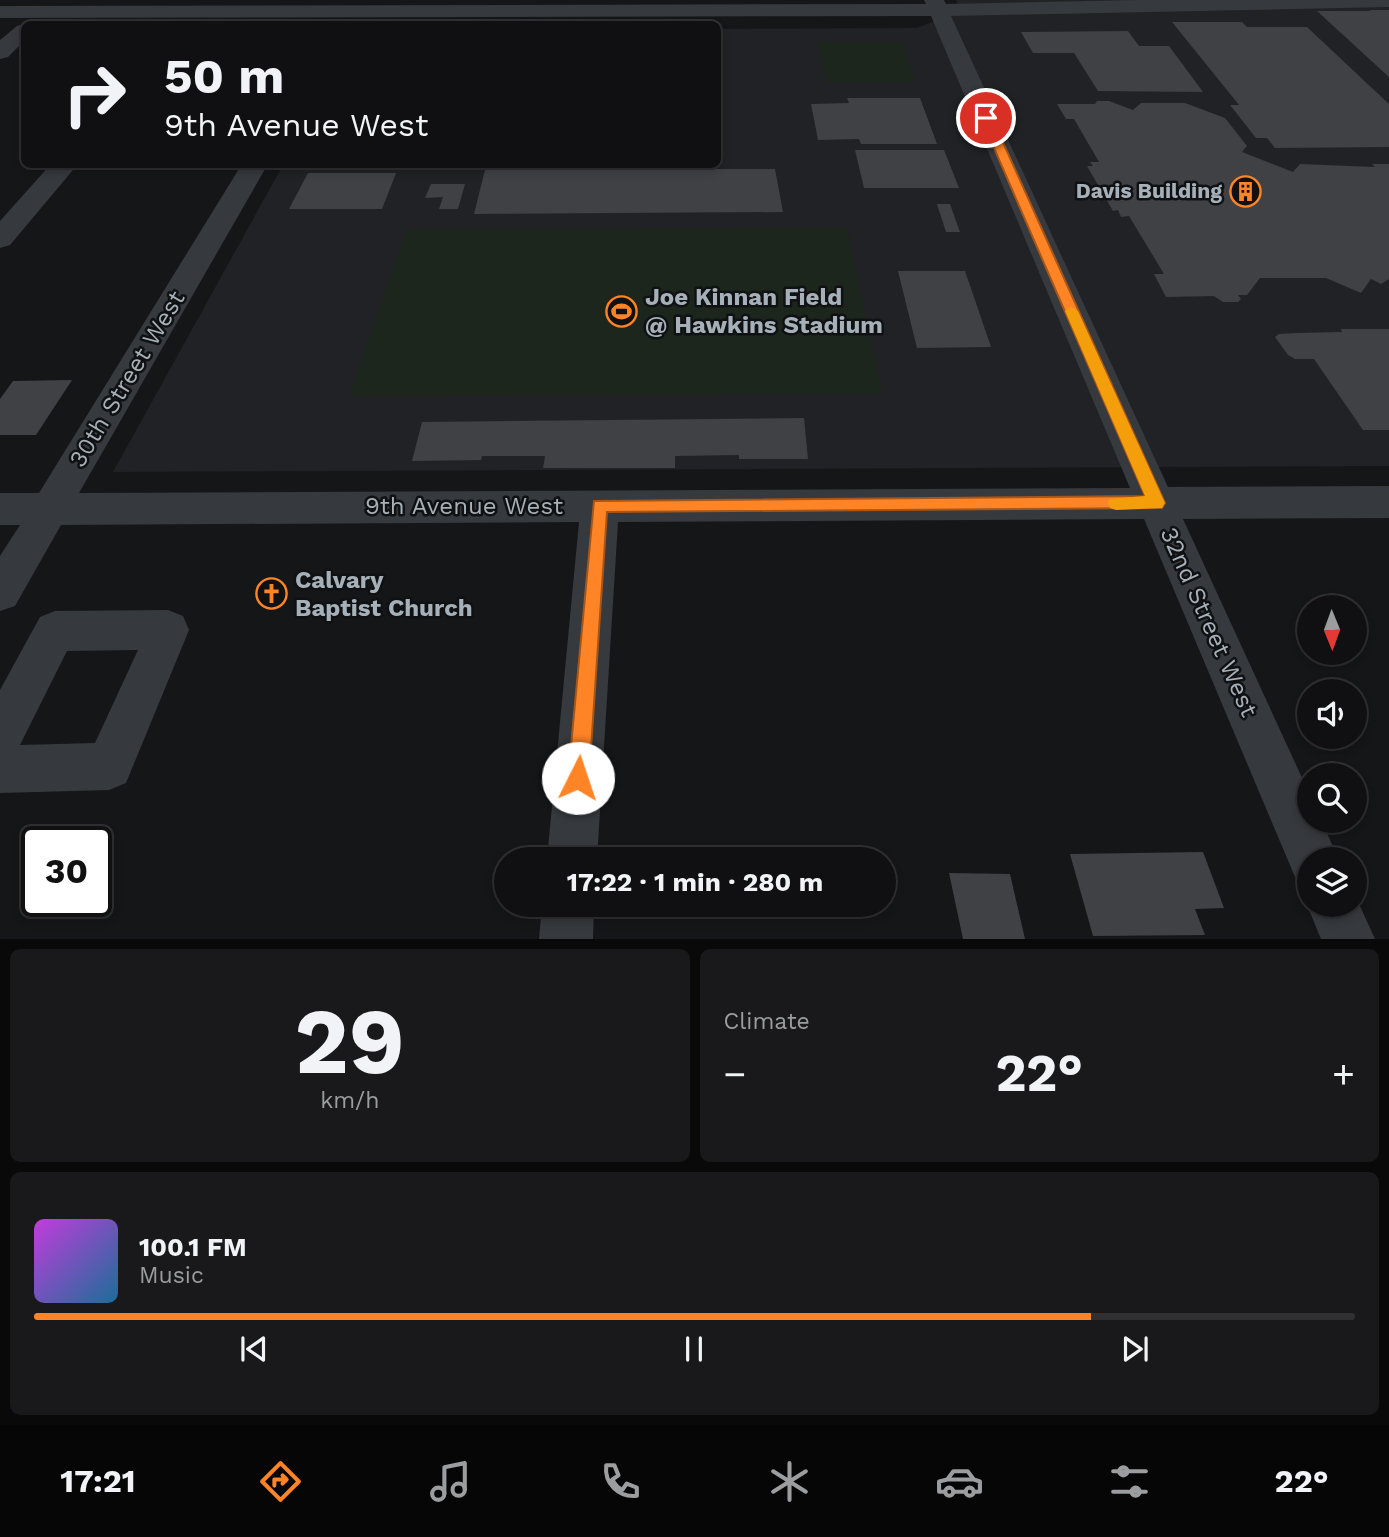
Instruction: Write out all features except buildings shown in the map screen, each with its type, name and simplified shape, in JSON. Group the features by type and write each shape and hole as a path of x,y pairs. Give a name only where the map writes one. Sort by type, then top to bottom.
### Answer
{"street":[{"path":"0,12 345,12 497,5 1389,1"},
{"name":"32nd Street West","path":"936,5 1308,847"},
{"path":"0,52 21,33"},
{"path":"0,239 62,168"},
{"name":"30th Street West","path":"0,593 253,168"},
{"name":"9th Avenue West","path":"0,509 1389,502"},
{"path":"573,847 600,506"},
{"path":"0,736 55,631 168,630 109,766 0,769"},
{"path":"566,939 567,917"},
{"path":"1338,917 1348,939"}],"shaded area":[{"path":"956,0 1389,0 1389,466 113,472 281,168 721,168 721,29 917,28 960,11"},
{"path":"818,42 902,42 915,82 827,82"},
{"name":"Joe Kinnan Field @ Hawkins Stadium","path":"847,228 882,394 349,396 407,229"}],"slow traffic":[{"path":"1071,311 1156,503 1116,503"}],"place":[{"name":"Davis Building","path":"1245,191"},
{"name":"Joe Kinnan Field @ Hawkins Stadium","path":"622,311"},
{"name":"Calvary Baptist Church","path":"272,594"}],"route":[{"path":"578,778 600,506 1156,503 986,118"}]}
